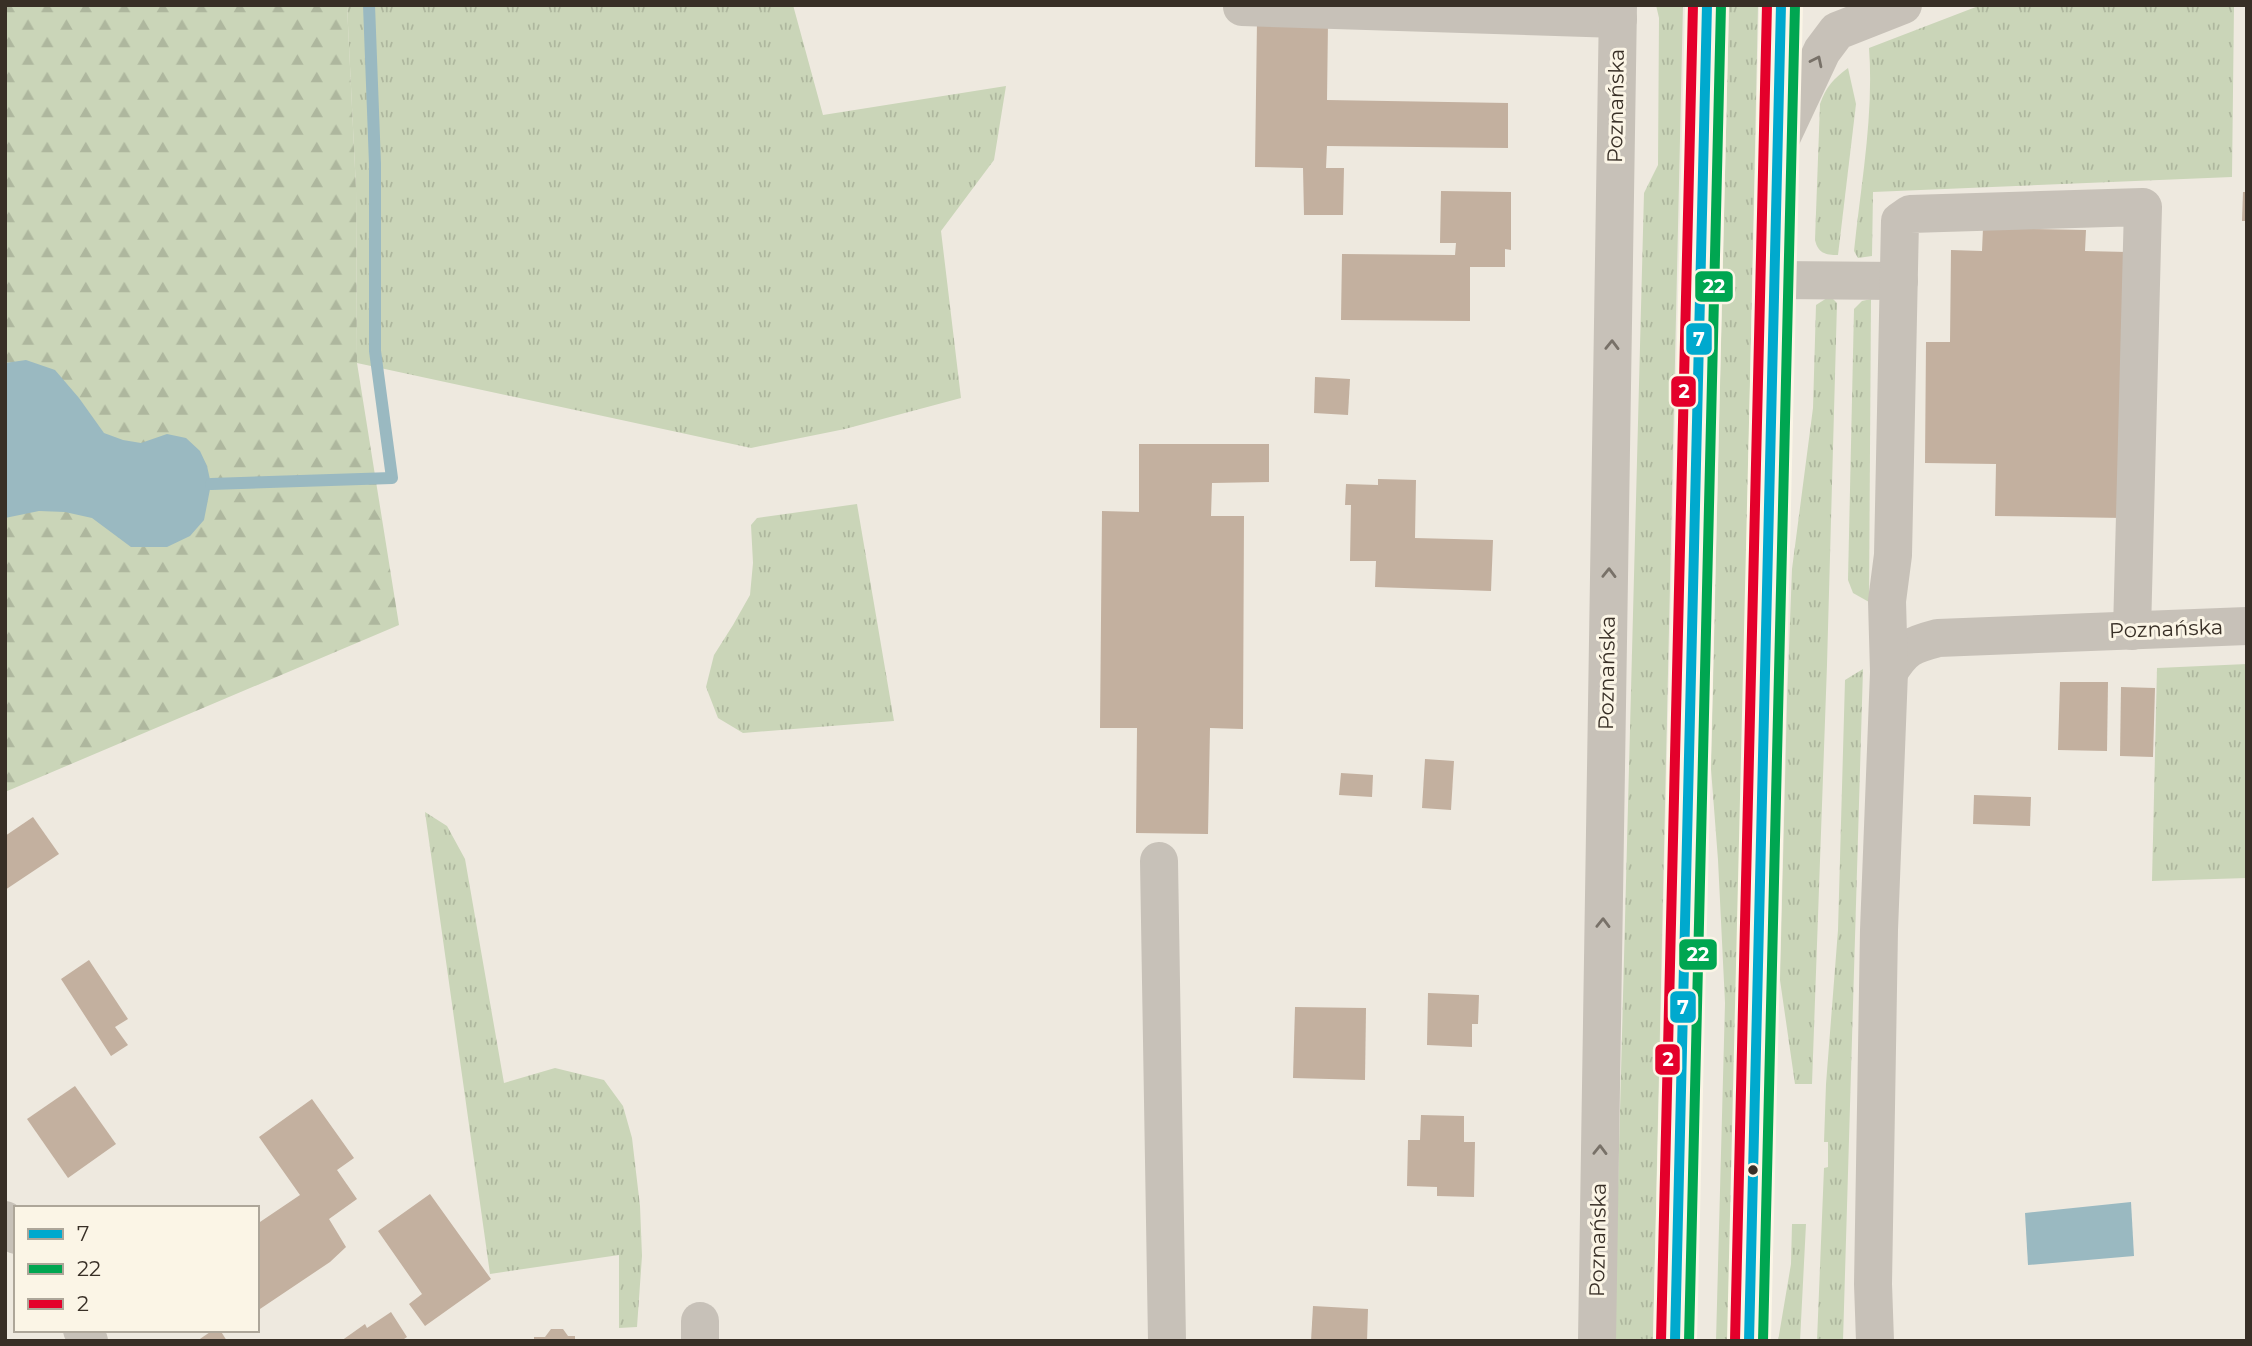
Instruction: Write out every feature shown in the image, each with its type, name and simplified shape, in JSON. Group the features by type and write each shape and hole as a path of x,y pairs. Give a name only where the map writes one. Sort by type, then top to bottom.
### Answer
{"main road":[{"path":"1675,1341 1707,5"},
{"path":"1749,1341 1781,5"}],"street":[{"path":"1778,145 1822,51 1837,31 1903,5"},
{"path":"1242,7 1618,12"},
{"name":"Poznańska","path":"1597,1341 1618,12"},
{"path":"1875,1341 1873,1284 1879,930 1889,672 1887,601 1894,555 1900,221 1910,214 2143,208 2132,631"},
{"path":"1775,280 1899,281"},
{"name":"Poznańska","path":"1889,672 1900,654 1917,643 1938,638 2247,626"},
{"path":"1159,861 1167,1341"}],"green space":[{"path":"5,5 347,5 356,189 357,363 399,625 5,792"},
{"path":"347,5 793,5 823,115 1006,86 994,160 941,231 961,398 845,429 751,448 357,363 356,189"},
{"path":"1656,5 1683,5 1653,1341 1614,1341 1644,193 1658,165 1659,18"},
{"path":"1729,5 1758,5 1730,1341 1716,1341 1725,1003 1711,769"},
{"path":"1981,5 2234,5 2232,177 1873,192 1872,256 1858,258 1854,251 1870,99 1869,48"},
{"path":"1848,68 1856,104 1838,255 1833,255 1820,250 1815,240 1820,104 1831,84"},
{"path":"1827,298 1837,303 1812,1084 1795,1084 1780,980 1792,569 1813,408 1816,305"},
{"path":"1871,299 1869,602 1853,593 1848,580 1854,309 1862,301"},
{"path":"857,504 894,721 743,733 718,718 706,687 714,655 750,595 753,563 751,525 757,518"},
{"path":"2247,664 2247,878 2152,881 2157,668"},
{"path":"1863,669 1843,1341 1817,1341 1824,1168 1828,1167 1828,1142 1824,1142 1826,1084 1838,930 1845,680"},
{"path":"425,812 447,826 465,859 504,1083 555,1068 604,1080 623,1106 632,1138 640,1206 642,1256 637,1327 619,1328 619,1255 490,1274"},
{"path":"1792,1224 1806,1224 1800,1341 1778,1341 1791,1264"}],"water":[{"path":"26,360 55,370 104,433 141,443 167,434 186,438 200,451 211,484 204,520 190,536 167,547 131,547 92,518 65,512 39,511 5,518 5,363"},
{"path":"2131,1202 2134,1256 2028,1265 2025,1213"}],"building":[{"path":"1257,21 1328,22 1327,100 1508,103 1508,148 1327,146 1326,168 1344,168 1343,215 1304,215 1303,168 1255,167"},
{"path":"1441,191 1511,192 1511,250 1505,249 1505,267 1470,267 1470,321 1341,320 1342,254 1455,255 1456,243 1440,243"},
{"path":"2243,192 2247,192 2247,221 2242,221"},
{"path":"1983,228 2086,230 2085,251 2127,252 2123,518 1995,516 1996,464 1925,463 1926,342 1950,342 1951,250 1982,251"},
{"path":"1315,377 1350,379 1348,415 1314,413"},
{"path":"1139,444 1269,444 1269,482 1212,483 1211,516 1244,516 1243,729 1210,728 1208,834 1136,833 1137,728 1100,728 1102,511 1139,512"},
{"path":"1378,479 1416,480 1415,538 1493,540 1491,591 1375,587 1376,561 1350,561 1351,505 1345,505 1346,484 1378,485"},
{"path":"2060,682 2108,682 2107,751 2058,750"},
{"path":"2121,687 2155,688 2153,757 2120,756"},
{"path":"1425,759 1454,761 1451,810 1422,808"},
{"path":"1341,773 1373,775 1372,797 1339,795"},
{"path":"1974,795 2031,797 2030,826 1973,824"},
{"path":"33,817 59,854 5,890 5,836"},
{"path":"89,960 128,1019 115,1027 128,1045 111,1056 61,979"},
{"path":"1428,993 1479,995 1478,1024 1472,1024 1472,1047 1427,1045"},
{"path":"1295,1007 1366,1008 1365,1080 1293,1078"},
{"path":"75,1086 116,1144 68,1178 27,1119"},
{"path":"312,1099 354,1158 337,1170 357,1199 329,1219 346,1247 330,1262 260,1309 259,1223 300,1195 259,1137"},
{"path":"1421,1115 1464,1116 1464,1142 1475,1142 1474,1197 1437,1196 1437,1187 1407,1186 1408,1140 1420,1140"},
{"path":"430,1194 491,1279 425,1326 409,1304 422,1294 378,1231"},
{"path":"1313,1306 1368,1309 1367,1341 1311,1341"},
{"path":"391,1312 407,1337 401,1341 341,1341 365,1324 367,1328"},
{"path":"551,1329 563,1329 568,1336 575,1336 575,1341 534,1341 534,1337 545,1337"},
{"path":"210,1332 221,1332 227,1341 197,1341"}],"waterway":[{"path":"211,484 392,478 375,351 375,164 369,5"}],"transit line":[{"name":"2","path":"1661,1341 1693,5"},
{"name":"7","path":"1675,1341 1707,5"},
{"name":"22","path":"1689,1341 1721,5"},
{"name":"2","path":"1735,1341 1767,5"},
{"name":"7","path":"1749,1341 1781,5"},
{"name":"22","path":"1763,1341 1795,5"}]}
